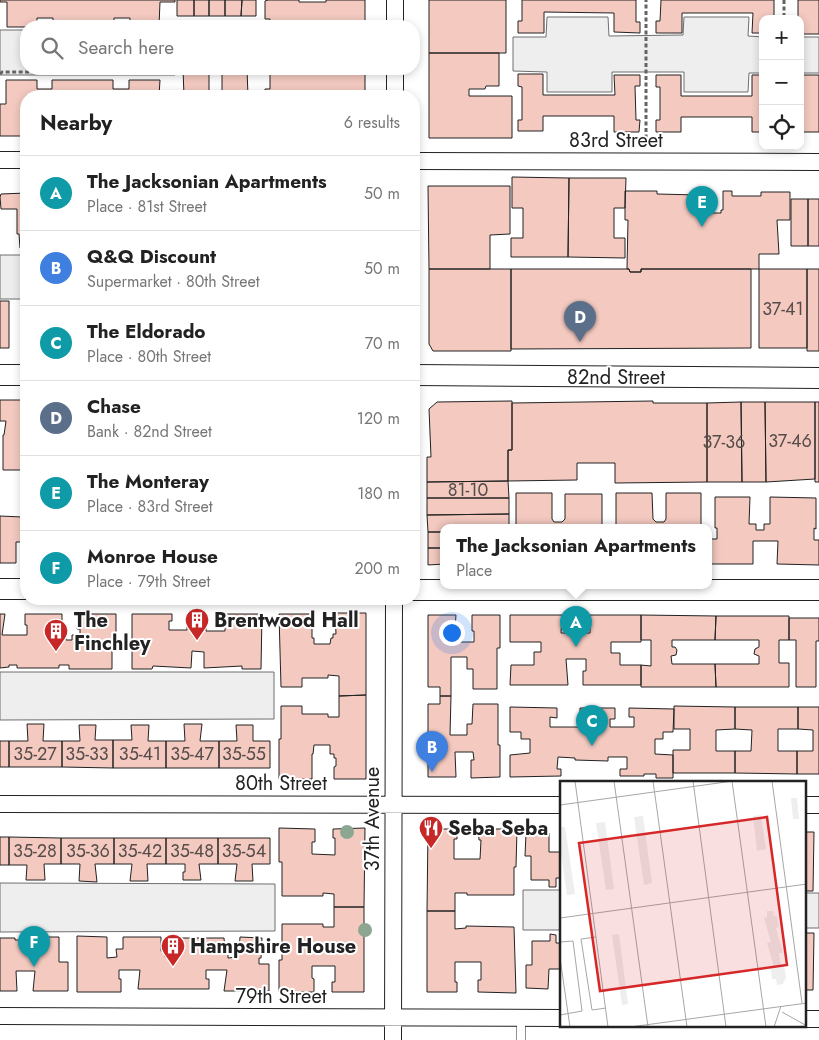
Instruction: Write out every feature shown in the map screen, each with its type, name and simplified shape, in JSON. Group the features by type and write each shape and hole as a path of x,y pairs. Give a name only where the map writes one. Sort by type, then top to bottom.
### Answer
{"street":[{"path":"395,0 395,20"},
{"path":"395,75 395,90"},
{"path":"0,160 20,160"},
{"name":"83rd Street","path":"420,161 819,162"},
{"path":"0,375 20,375"},
{"name":"82nd Street","path":"420,376 819,378"},
{"path":"0,589 20,589"},
{"path":"420,590 819,590"},
{"name":"37th Avenue","path":"393,1040 394,605"},
{"name":"80th Street","path":"0,804 560,805"},
{"path":"806,804 819,804"},
{"name":"79th Street","path":"0,1016 560,1018"},
{"path":"806,1019 819,1019"}],"lane":[{"path":"521,1018 521,1040"}],"path":[{"path":"646,0 646,146"},
{"path":"784,0 784,15"},
{"path":"0,74 2,72 20,72"}],"shaded area":[{"path":"547,17 608,17 609,36 683,35 684,17 749,17 748,36 759,37 759,73 749,73 748,92 684,92 684,72 612,72 612,92 547,92 547,72 513,71 513,37 546,37"},
{"path":"0,30 20,30 20,75 0,75"},
{"path":"804,37 819,37 819,73 804,73"},
{"path":"0,255 20,255 20,299 0,299"},
{"path":"0,672 274,672 274,719 0,720"},
{"path":"0,883 275,884 275,931 0,932"},
{"path":"523,890 560,890 560,930 523,930"},
{"path":"806,893 819,893 819,928 806,928"}],"building":[{"path":"0,0 175,0 175,2 160,2 159,20 114,18 114,20 53,20 53,18 37,18 37,20 20,20 20,27 7,27 7,2 0,2"},
{"path":"177,0 194,0 194,16 177,16"},
{"path":"194,0 209,0 209,16 194,16"},
{"path":"209,0 225,0 225,16 209,16"},
{"path":"225,0 242,0 241,16 225,16"},
{"path":"242,0 256,0 256,16 241,16"},
{"path":"299,0 299,2 326,2 326,0 365,0 365,20 270,20 265,19 265,1"},
{"path":"429,0 506,0 506,53 429,53"},
{"path":"522,0 636,0 636,22 640,22 640,33 614,32 614,13 544,12 544,33 518,33 518,21 522,21"},
{"path":"661,0 774,0 774,15 759,15 759,33 752,33 753,13 682,13 682,33 656,33 656,21 660,21"},
{"path":"798,0 819,0 819,34 804,34 804,15 798,15"},
{"path":"429,53 499,53 499,86 486,86 485,89 469,89 469,96 512,96 512,138 429,138"},
{"path":"518,74 543,74 543,95 615,95 614,75 640,75 640,86 635,86 636,120 640,120 639,132 614,132 614,116 543,116 543,131 518,131 518,120 522,120 522,87 518,86"},
{"path":"183,75 209,75 209,90 184,90"},
{"path":"222,75 247,75 248,90 222,90"},
{"path":"270,75 365,75 365,90 265,90 270,89"},
{"path":"656,75 681,75 681,96 752,96 752,75 759,75 759,132 752,132 752,117 681,117 681,132 656,132 656,120 660,120 660,87 656,87"},
{"path":"804,75 819,75 819,132 804,132"},
{"path":"6,80 37,80 37,89 52,89 52,80 113,80 113,89 129,89 129,80 160,80 159,90 20,90 20,136 0,136 0,104 6,104"},
{"path":"512,177 569,178 568,257 511,257 511,238 523,238 523,208 512,208"},
{"path":"569,178 626,178 625,208 614,208 614,238 625,238 625,258 568,257"},
{"path":"428,186 510,186 510,234 490,235 490,269 429,269"},
{"path":"625,191 657,191 657,194 698,195 698,191 707,191 708,213 721,213 721,210 723,210 723,191 732,191 732,196 761,196 761,192 790,192 790,220 777,220 779,254 759,254 759,269 641,269 641,272 630,272 627,269 628,220 625,220"},
{"path":"20,193 20,248 19,234 17,234 17,209 1,209 1,194"},
{"path":"791,199 808,199 808,246 791,246"},
{"path":"808,199 819,199 819,246 808,246"},
{"path":"429,269 511,269 511,351 433,351 429,344"},
{"path":"511,269 629,269 630,272 641,272 641,269 751,269 751,348 511,349"},
{"path":"759,269 807,269 807,348 759,348"},
{"path":"807,269 819,269 819,351 807,351"},
{"path":"0,301 9,301 9,348 0,348"},
{"path":"0,400 20,400 20,470 3,470 3,435 6,421 0,421"},
{"path":"512,401 512,450 508,450 508,481 427,482 427,457 431,457 429,409 437,402"},
{"path":"653,401 653,403 707,403 707,482 615,483 615,463 577,463 577,480 508,481 508,450 512,450 512,403"},
{"path":"741,402 742,482 707,482 707,403"},
{"path":"741,402 765,402 766,482 742,482"},
{"path":"765,402 815,402 815,479 766,482"},
{"path":"815,402 819,402 819,482 815,482"},
{"path":"508,481 509,498 427,498 427,482"},
{"path":"516,493 552,493 552,519 554,522 562,522 565,519 565,494 602,494 602,524 516,524"},
{"path":"616,493 652,493 653,519 656,522 664,522 666,519 666,493 701,493 701,524 616,524"},
{"path":"715,497 750,497 749,524 756,524 756,530 764,530 764,524 770,524 770,497 816,498 814,540 819,540 819,565 777,564 778,541 753,541 753,564 712,564 712,539 717,539 717,528 715,528"},
{"path":"427,498 509,498 509,514 427,515"},
{"path":"509,514 509,524 440,524 440,532 428,532 427,515"},
{"path":"0,516 20,517 20,542 16,542 16,563 0,563"},
{"path":"428,532 440,532 440,548 428,548"},
{"path":"428,548 440,548 440,564 428,565"},
{"path":"335,613 366,613 366,695 339,696 339,676 328,675 328,678 302,678 302,687 281,687 279,614 312,614 312,638 314,638 314,644 330,644 333,634 336,634"},
{"name":"The Finchley","path":"0,614 5,614 2,635 27,635 25,614 62,614 62,629 58,629 58,635 65,635 66,640 72,640 72,635 80,635 80,629 77,629 77,614 116,614 116,639 112,639 112,669 69,669 69,665 59,665 59,668 17,668 17,665 9,665 9,667 0,668"},
{"name":"Brentwood Hall","path":"132,614 172,614 172,621 169,621 169,630 187,630 187,614 207,614 206,631 225,631 225,621 222,621 222,614 262,614 261,669 242,669 242,666 204,668 204,652 192,651 191,668 153,666 152,669 132,669"},
{"path":"428,615 456,615 454,642 474,642 472,615 500,615 500,648 497,648 497,689 473,689 473,669 467,669 467,657 451,657 451,696 440,696 440,687 428,687"},
{"path":"510,615 562,615 561,633 590,633 590,615 641,615 641,642 611,642 611,653 620,653 620,665 641,665 641,685 583,685 583,671 586,671 586,659 566,659 568,685 510,685 511,665 534,665 534,652 541,652 541,642 510,642"},
{"path":"641,615 716,616 715,640 672,640 672,647 675,647 677,650 676,655 671,656 672,664 715,664 716,687 641,687 641,665 651,666 651,640 641,640"},
{"path":"716,616 789,616 789,640 779,640 779,663 789,663 789,687 716,687 715,664 759,664 759,656 754,654 755,649 759,647 759,640 715,640"},
{"path":"789,618 819,618 819,641 816,641 816,687 796,687 796,640 789,640"},
{"path":"366,695 366,779 334,779 336,758 334,758 334,754 330,754 330,745 314,745 312,779 279,779 281,706 302,706 302,714 328,714 328,717 339,717 339,696"},
{"path":"440,696 451,696 450,735 467,735 467,724 472,724 473,704 498,704 500,777 471,778 471,760 474,760 473,752 455,752 456,777 428,777 428,704 440,704"},
{"path":"674,706 735,707 735,729 716,730 716,751 735,751 735,773 673,773 673,750 690,750 690,729 674,729"},
{"path":"510,707 557,708 557,718 550,717 550,727 588,727 588,717 580,717 580,708 615,708 615,719 610,719 610,727 634,727 634,717 629,717 629,708 674,709 673,732 663,732 663,739 655,739 655,754 673,755 673,778 656,778 656,774 620,776 620,769 627,769 627,757 608,757 608,761 575,760 575,758 558,757 557,769 561,769 561,776 510,777 510,755 530,753 530,739 521,739 521,732 510,732"},
{"path":"735,707 798,707 798,729 778,729 778,751 797,751 797,774 735,773 735,751 751,751 752,730 735,729"},
{"path":"798,707 819,707 819,774 797,774 797,751 813,751 813,730 798,729"},
{"path":"27,724 44,724 43,741 62,741 62,767 9,767 9,741 28,741"},
{"path":"184,724 202,724 200,741 219,741 219,768 166,768 166,741 185,741"},
{"path":"79,725 96,725 95,740 113,740 113,768 62,767 62,741 80,741"},
{"path":"131,725 149,725 148,741 166,741 166,768 113,768 113,740 132,740"},
{"path":"236,725 253,725 253,741 270,741 270,768 219,768 219,741 237,741"},
{"path":"0,741 9,741 9,767 0,767"},
{"path":"279,828 315,829 315,842 312,842 312,854 335,855 333,829 365,828 364,907 334,907 334,894 323,893 323,896 282,896"},
{"path":"428,829 457,829 457,839 454,839 454,859 480,859 481,840 479,840 478,829 517,829 514,895 467,895 467,893 455,893 455,911 427,911"},
{"path":"806,832 814,832 813,891 806,891"},
{"path":"526,833 549,833 549,852 560,852 560,878 556,878 556,887 549,887 549,880 531,880 531,856 525,856"},
{"path":"0,837 9,837 9,865 0,865"},
{"path":"9,837 61,838 61,864 44,864 45,880 26,880 27,865 9,865"},
{"path":"61,838 114,838 114,864 95,864 97,882 79,881 80,864 61,864"},
{"path":"114,838 166,838 166,864 147,864 148,881 130,881 132,864 114,864"},
{"path":"166,838 218,838 218,864 199,864 201,880 183,880 185,864 166,864"},
{"path":"218,838 270,838 270,864 252,864 253,881 235,881 237,864 218,864"},
{"path":"334,907 364,907 364,992 332,992 332,982 335,982 335,966 312,966 314,992 279,992 279,960 282,960 282,924 323,924 323,927 334,927"},
{"path":"427,911 455,911 455,929 466,928 466,926 514,927 516,993 478,992 478,980 481,980 481,962 455,962 457,992 427,992"},
{"path":"806,933 814,933 813,990 806,990"},
{"path":"550,934 556,935 556,943 560,943 560,969 549,969 548,989 526,988 526,965 532,965 532,941 550,941"},
{"name":"Hampshire House","path":"77,936 107,937 107,958 117,957 116,949 123,949 123,937 161,937 161,951 165,951 165,957 176,957 176,938 224,938 225,950 228,949 228,958 237,957 240,937 262,938 259,964 269,964 269,991 224,991 227,970 206,970 206,979 209,979 209,989 138,989 140,970 119,970 121,992 77,992"},
{"path":"25,937 59,937 59,962 68,962 68,991 33,991 35,971 16,971 17,991 0,991 0,938 25,940"}],"place":[{"name":"The Monteray","path":"702,227"},
{"name":"Chase","path":"580,342"},
{"name":"Brentwood Hall","path":"197,641"},
{"name":"The Jacksonian Apartments","path":"576,647"},
{"name":"The Finchley","path":"56,652"},
{"name":"The Eldorado","path":"592,746"},
{"name":"Q&Q Discount","path":"432,772"},
{"name":"Seba Seba","path":"431,849"},
{"name":"Monroe House","path":"34,967"},
{"name":"Hampshire House","path":"173,967"}]}
